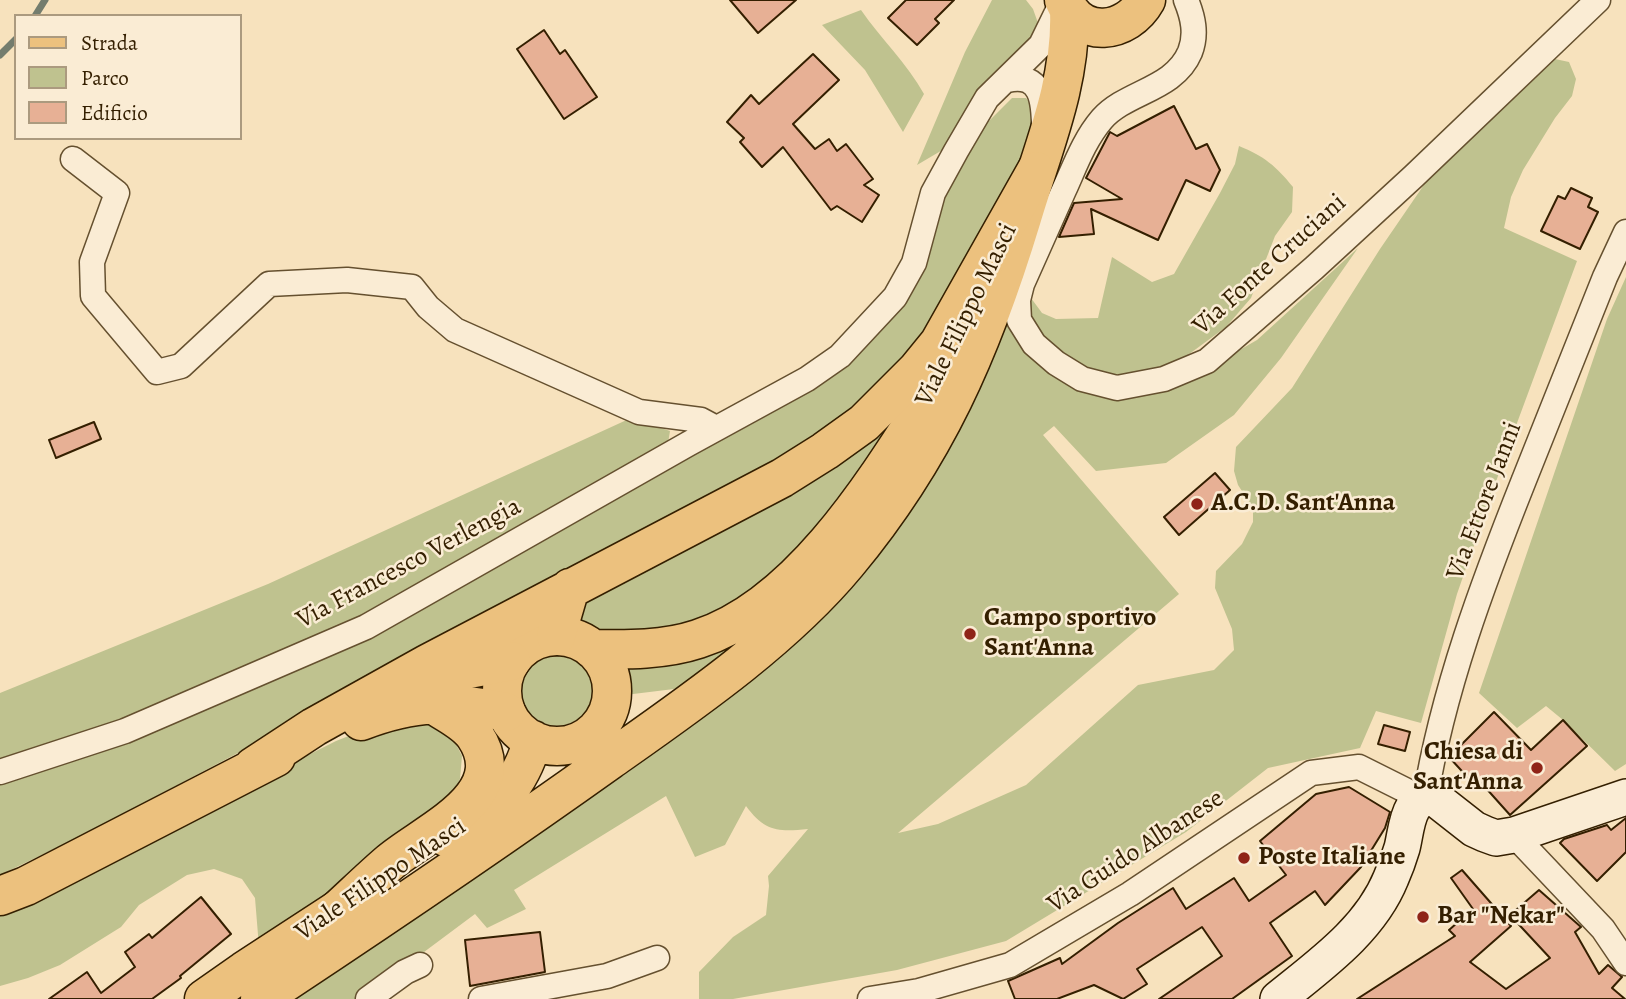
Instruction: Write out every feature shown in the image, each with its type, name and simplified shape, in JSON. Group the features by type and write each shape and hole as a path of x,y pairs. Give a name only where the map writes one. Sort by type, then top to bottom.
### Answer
{"main road":[{"path":"1065,3 1083,23 1102,28 1120,25 1131,19 1146,0"},
{"name":"Viale Filippo Masci","path":"260,999 527,818 685,706 808,606 846,566 906,486 940,429 962,384 1001,289 1060,98 1069,51 1065,3"},
{"name":"Viale Filippo Masci","path":"1060,98 1086,50 1102,28"},
{"path":"253,767 314,727 427,664 782,478 825,452 864,423 901,387 939,343 1040,158"},
{"name":"Viale Filippo Masci","path":"593,649 666,647 699,639 733,624 763,604 815,556 884,469 940,380 1040,158"},
{"path":"556,636 570,588"},
{"path":"556,636 569,637 593,649 608,670 612,683 609,709 595,731 572,744 559,746 533,740 522,733 506,712 502,685 511,661 530,643 556,636"},
{"path":"384,690 435,674 511,661"},
{"name":"Viale Filippo Masci","path":"609,709 711,686"},
{"path":"0,896 26,886 253,767 380,714 409,706 433,704 464,705 506,712"},
{"path":"331,916 391,861 460,812 473,799 479,788 484,760 475,736 468,728 433,704"},
{"name":"Viale Filippo Masci","path":"204,999 498,802 517,780 533,740"},
{"name":"Viale Filippo Masci","path":"527,818 552,782 572,744"}],"street":[{"name":"Via Fonte Cruciani","path":"1186,0 1194,24 1189,53 1177,71 1162,83 1126,101 1103,117 1086,140 1018,300 1019,320 1034,344 1056,363 1082,379 1117,388 1164,379 1207,361 1414,176 1598,0"},
{"name":"Via Francesco Verlengia","path":"0,772 125,731 366,626 807,379 840,356 895,297 915,263 933,193 986,98 1041,45 1065,3"},
{"path":"1007,80 1027,78 1036,87 1043,107 1040,158"},
{"path":"73,159 117,192 92,262 93,296 157,372 181,366 269,284 347,280 412,287 428,307 455,330 639,412 701,420 716,428"},
{"name":"Via Ettore Janni","path":"1425,800 1432,756 1451,681 1492,561 1605,277 1626,232"},
{"name":"Via Guido Albanese","path":"870,999 919,991 1010,965 1130,894 1311,773 1359,766 1425,800"},
{"path":"1505,837 1626,797"},
{"path":"1278,999 1354,934 1374,907 1390,881 1412,807 1425,800 1437,800 1474,829 1505,837 1603,929 1626,963"},
{"path":"481,999 607,976 657,958"},
{"path":"368,999 405,972 420,965"}],"green space":[{"path":"992,0 1026,0 1038,23 1035,44 956,142 917,165 965,52"},
{"path":"861,10 924,94 903,132 865,70 822,25"},
{"path":"1555,59 1569,62 1576,79 1572,96 1523,170 1511,197 1504,228 1577,261 1457,594 1421,723 1376,711 1360,748 1268,768 1186,832 1006,941 897,970 733,999 699,999 699,972 733,937 766,915 768,876 808,829 773,828 760,821 746,806 725,845 695,857 666,796 514,890 526,909 487,928 475,914 361,999 274,999 767,655 1012,292 1017,321 1099,388 1212,366 1257,340 1358,248 1281,358 1234,415 1166,463 1096,471 1054,426 1043,435 1179,594 898,833 938,824 1026,785 1138,685 1214,670 1234,650 1232,629 1215,588 1216,571 1242,544 1253,522 1253,508 1238,485 1234,471 1236,447 1292,388 1430,176"},
{"path":"1012,98 1026,98 1035,108 1026,154 940,335 833,438 81,836 0,875 0,693 268,584 631,418 670,431 664,467 853,355 952,171 986,124"},
{"path":"1239,146 1269,162 1293,187 1292,212 1275,236 1251,298 1226,327 1181,360 1122,382 1061,360 1032,323 1025,300 1031,298 1042,313 1056,319 1098,318 1112,257 1152,282 1174,274 1235,164"},
{"path":"1626,277 1626,764 1615,771 1546,706 1517,728 1479,693 1607,319"},
{"path":"905,399 867,482 724,619 603,638 578,625 540,617"},
{"path":"770,623 701,676 674,689 625,695 626,675 622,660"},
{"path":"557,656 576,662 586,672 592,691 586,710 576,720 557,726 538,720 528,710 522,691 528,672 538,662"},
{"path":"407,718 438,725 453,738 462,756 460,779 452,798 259,947 255,898 242,879 214,869 187,875 139,905 121,927 60,965 0,986 0,910 336,741 379,724"}],"building":[{"path":"730,0 796,0 758,33"},
{"path":"906,0 954,0 935,19 939,23 917,45 888,18"},
{"path":"544,30 560,54 565,50 597,97 564,119 517,49"},
{"path":"813,54 839,80 793,124 815,149 829,139 837,151 846,144 873,179 864,185 879,195 862,222 837,206 831,210 783,147 762,167 740,142 744,138 727,122 751,95 759,104"},
{"path":"1174,106 1196,149 1207,144 1220,170 1210,191 1186,180 1158,240 1091,209 1094,234 1059,237 1074,203 1122,199 1086,178 1110,132 1117,136"},
{"path":"1571,188 1592,198 1588,207 1598,212 1580,249 1541,231 1558,196 1565,199"},
{"path":"94,422 101,439 56,458 49,440"},
{"name":"A.C.D. Sant'Anna","path":"1215,473 1230,490 1179,535 1164,517"},
{"path":"1494,712 1531,750 1563,720 1587,746 1510,815 1476,777 1471,781 1449,757"},
{"path":"1384,725 1410,732 1405,751 1378,744"},
{"path":"1349,787 1390,812 1385,828 1361,867 1325,905 1315,891 1270,923 1292,956 1232,999 1159,999 1222,956 1202,927 1137,969 1147,984 1123,999 1094,985 1057,999 1015,999 1008,981 1060,958 1062,964 1118,923 1173,888 1186,909 1234,878 1249,901 1286,875 1260,841 1316,794"},
{"path":"1626,818 1626,852 1597,881 1560,843 1564,839 1607,825 1611,830"},
{"path":"1462,870 1511,926 1470,962 1506,989 1550,958 1510,915 1539,890 1581,927 1575,932 1599,974 1608,965 1622,977 1612,988 1625,999 1357,999 1455,936 1449,930 1473,909 1451,878"},
{"path":"201,897 231,934 180,976 181,978 152,999 49,999 87,972 101,993 135,967 125,952 149,934 152,938"},
{"path":"540,932 545,972 470,986 465,940"}],"waterway":[{"path":"36,14 45,0"},
{"path":"0,55 14,41"}],"place":[{"name":"A.C.D. Sant'Anna","path":"1197,504"},
{"name":"Campo sportivo Sant'Anna","path":"970,634"},
{"name":"Chiesa di Sant'Anna","path":"1537,768"},
{"name":"Poste Italiane","path":"1244,858"},
{"name":"Bar \"Nekar\"","path":"1423,917"}]}
